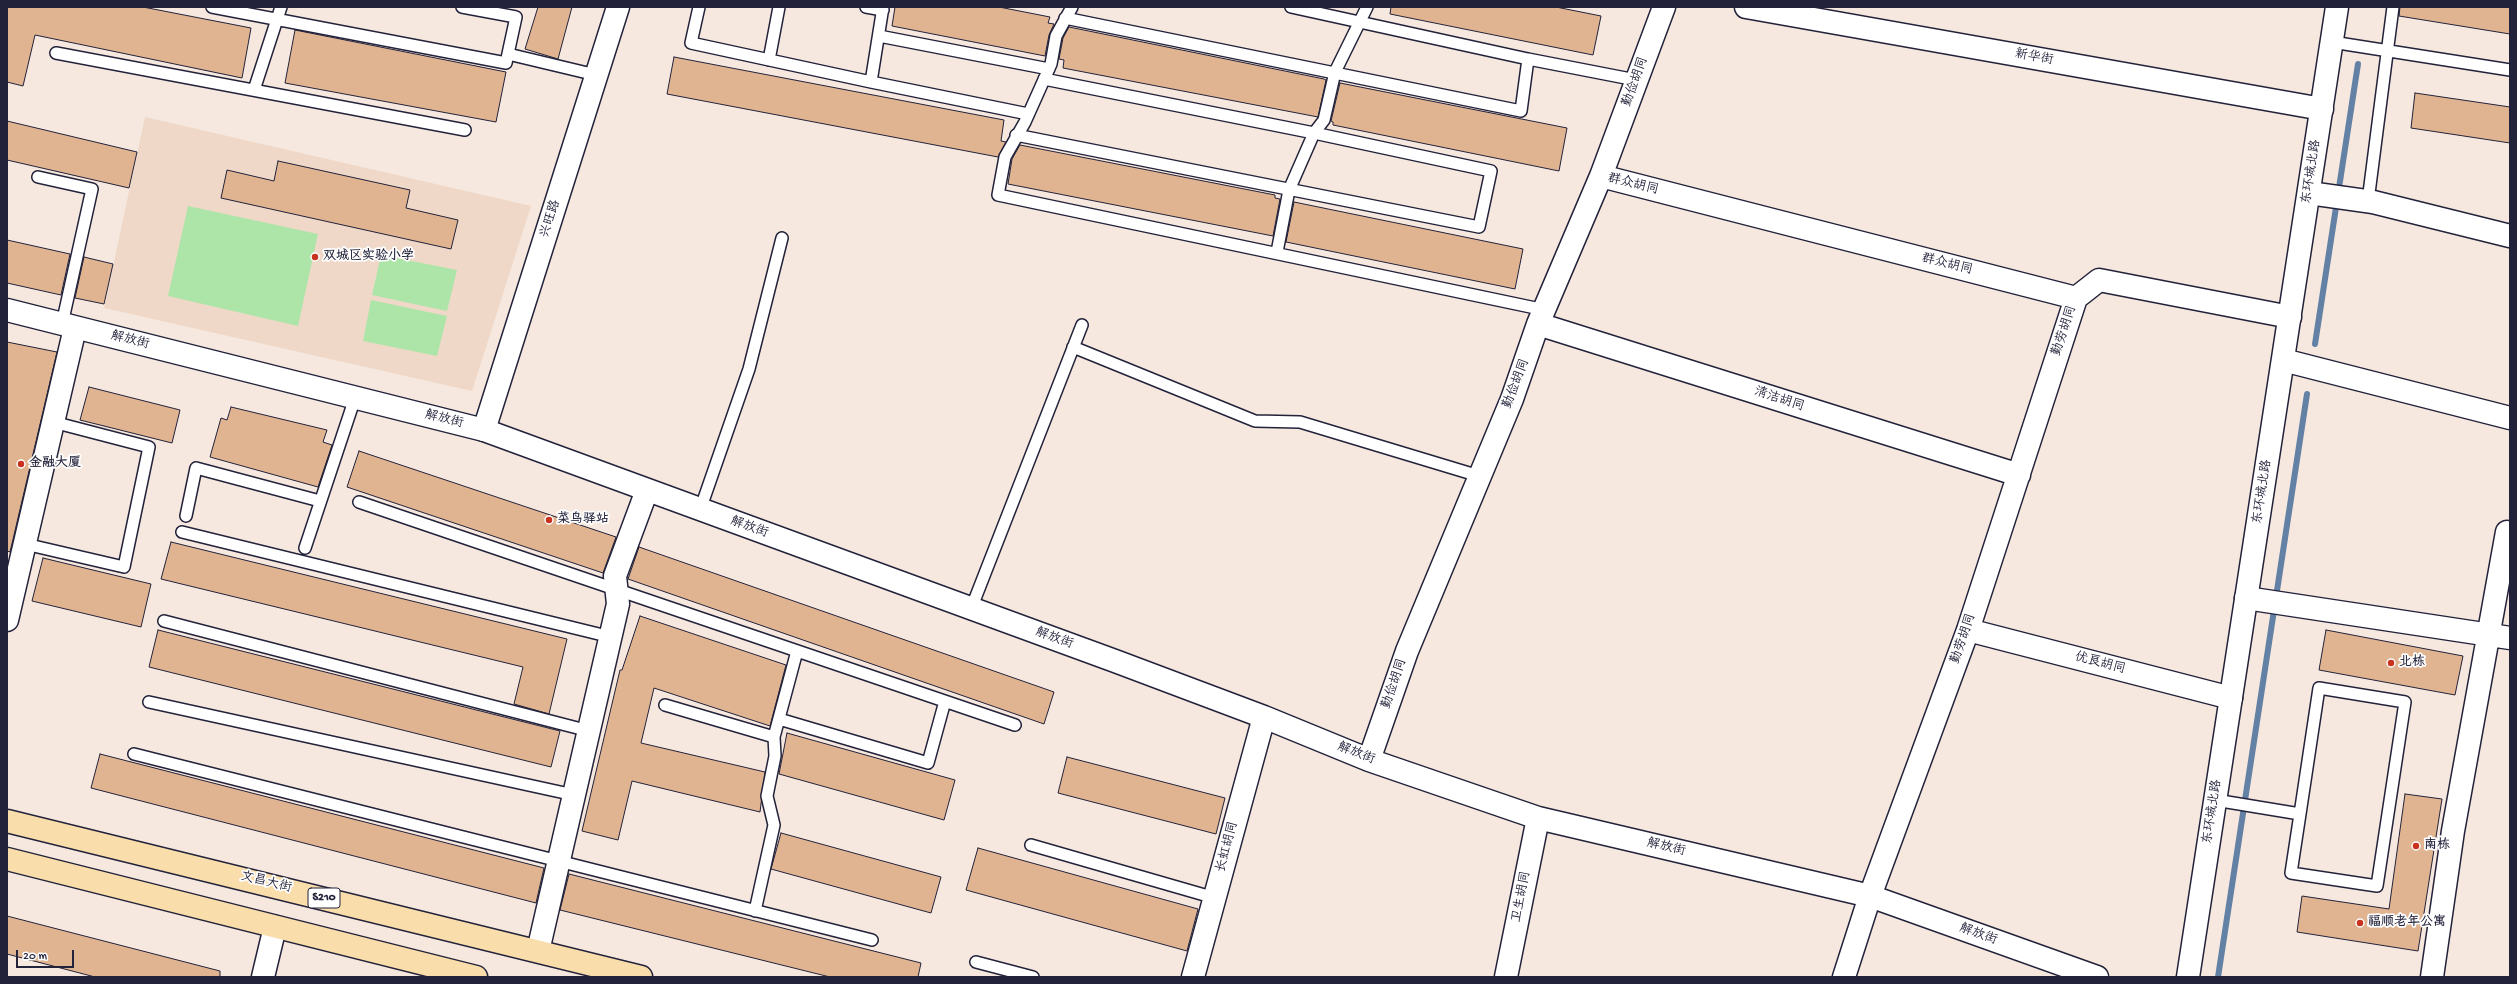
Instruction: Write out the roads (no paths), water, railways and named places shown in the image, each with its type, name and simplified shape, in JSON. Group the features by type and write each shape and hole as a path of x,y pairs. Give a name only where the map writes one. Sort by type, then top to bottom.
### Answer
{"main road":[{"name":"文昌大街","path":"7,821 641,977"},
{"path":"7,859 476,977"}],"street":[{"name":"兴旺路","path":"484,430 618,7"},
{"name":"勤俭胡同","path":"1370,760 1407,650 1512,399 1542,317 1601,176 1664,7"},
{"name":"新华街","path":"1746,7 2322,109"},
{"name":"东环城北路","path":"2188,977 2290,317 2338,197 2322,109 2337,7"},
{"name":"群众胡同","path":"1601,176 2076,298"},
{"path":"2338,197 2510,236"},
{"path":"2076,298 2099,280 2290,317"},
{"name":"勤劳胡同","path":"1844,977 1870,896 1968,630 2076,298"},
{"name":"解放街","path":"7,310 484,430 1264,717 1370,760 1538,818 1870,896 2097,977"},
{"name":"清洁胡同","path":"1542,317 2018,475"},
{"path":"7,620 53,422 69,326"},
{"path":"2283,360 2510,418"},
{"path":"538,951 618,604 615,576 647,490"},
{"path":"2432,977 2453,831 2508,532"},
{"path":"2246,598 2510,638"},
{"name":"优良胡同","path":"1968,630 2231,698"},
{"name":"长虹胡同","path":"1193,977 1264,717"},
{"name":"卫生胡同","path":"1506,977 1538,818"},
{"path":"263,977 275,927"}],"lane":[{"path":"212,7 506,64 516,17 462,7"},
{"path":"254,90 281,7"},
{"path":"699,7 691,43 1028,114"},
{"path":"769,60 779,7"},
{"path":"866,7 883,8 871,82"},
{"path":"1072,7 1056,36 1046,74 1028,114 1005,157 998,194 1277,252 1542,317"},
{"path":"1291,7 1528,59 1636,80"},
{"path":"1277,252 1289,190 1314,133 1324,120 1335,72 1358,21 1367,7"},
{"path":"2338,197 2387,51 2393,7"},
{"path":"1065,18 1520,111 1528,59"},
{"path":"878,36 1491,171 1479,227 1016,136"},
{"path":"2332,42 2510,70"},
{"path":"56,53 465,130"},
{"path":"508,54 596,75"},
{"path":"38,177 92,189 69,326"},
{"path":"700,510 749,369 782,238"},
{"path":"971,609 1082,325"},
{"path":"1074,347 1255,421 1300,422 1479,476"},
{"path":"305,548 355,398"},
{"path":"25,544 124,567 149,447 53,422"},
{"path":"186,516 196,468 320,500"},
{"path":"359,502 617,588 1015,725"},
{"path":"182,532 611,637"},
{"path":"164,621 589,731"},
{"path":"755,911 774,824 767,796 775,756 774,737 797,650"},
{"path":"2319,688 2405,702 2377,886 2291,873 2300,814 2319,688"},
{"path":"779,719 928,763 945,701"},
{"path":"149,702 574,795"},
{"path":"665,705 774,737"},
{"path":"134,754 872,940"},
{"path":"2215,800 2300,814"},
{"path":"1031,845 1215,898"},
{"path":"976,962 1033,977"}],"waterway":[{"path":"2315,344 2358,64"},
{"path":"2218,977 2307,394"}],"place":[{"name":"双城区实验小学","path":"315,257"},
{"name":"金融大厦","path":"21,464"},
{"name":"菜鸟驿站","path":"549,520"},
{"name":"北栋","path":"2391,663"},
{"name":"南栋","path":"2416,846"},
{"name":"福顺老年公寓","path":"2360,923"}]}
